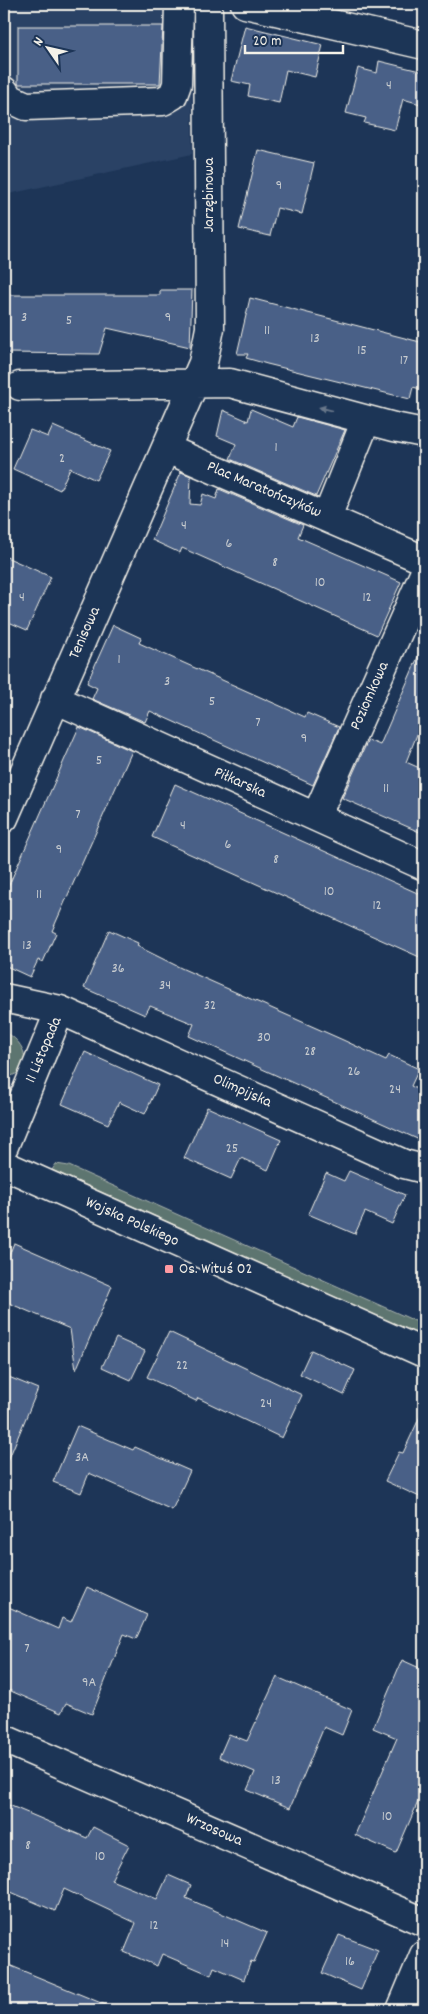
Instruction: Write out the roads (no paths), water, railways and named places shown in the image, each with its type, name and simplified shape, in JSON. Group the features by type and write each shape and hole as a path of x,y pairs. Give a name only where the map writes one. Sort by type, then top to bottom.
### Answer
{"street":[{"path":"4,91 9,98 26,106 163,101 173,95 177,84 179,4"},
{"name":"Jarzębinowa","path":"194,384 203,363 210,328 208,4"},
{"path":"245,4 424,45"},
{"path":"167,449 194,384"},
{"path":"20,386 230,384 366,420 424,433"},
{"path":"327,517 366,420"},
{"name":"Plac Maratończyków","path":"167,449 424,560"},
{"name":"Tenisowa","path":"4,818 167,449"},
{"name":"Poziomkowa","path":"316,817 424,574"},
{"name":"Piłkarska","path":"55,699 424,866"},
{"path":"4,998 60,1010"},
{"name":"11 Listopada","path":"4,1146 60,1010"},
{"name":"Olimpijska","path":"60,1010 404,1164 424,1169"},
{"name":"Wojska Polskiego","path":"4,1165 424,1353"},
{"name":"Wrzosowa","path":"4,1739 424,1922"},
{"path":"401,2010 424,1955"}],"place":[{"name":"Os. Wituś 02","path":"169,1269"}]}
